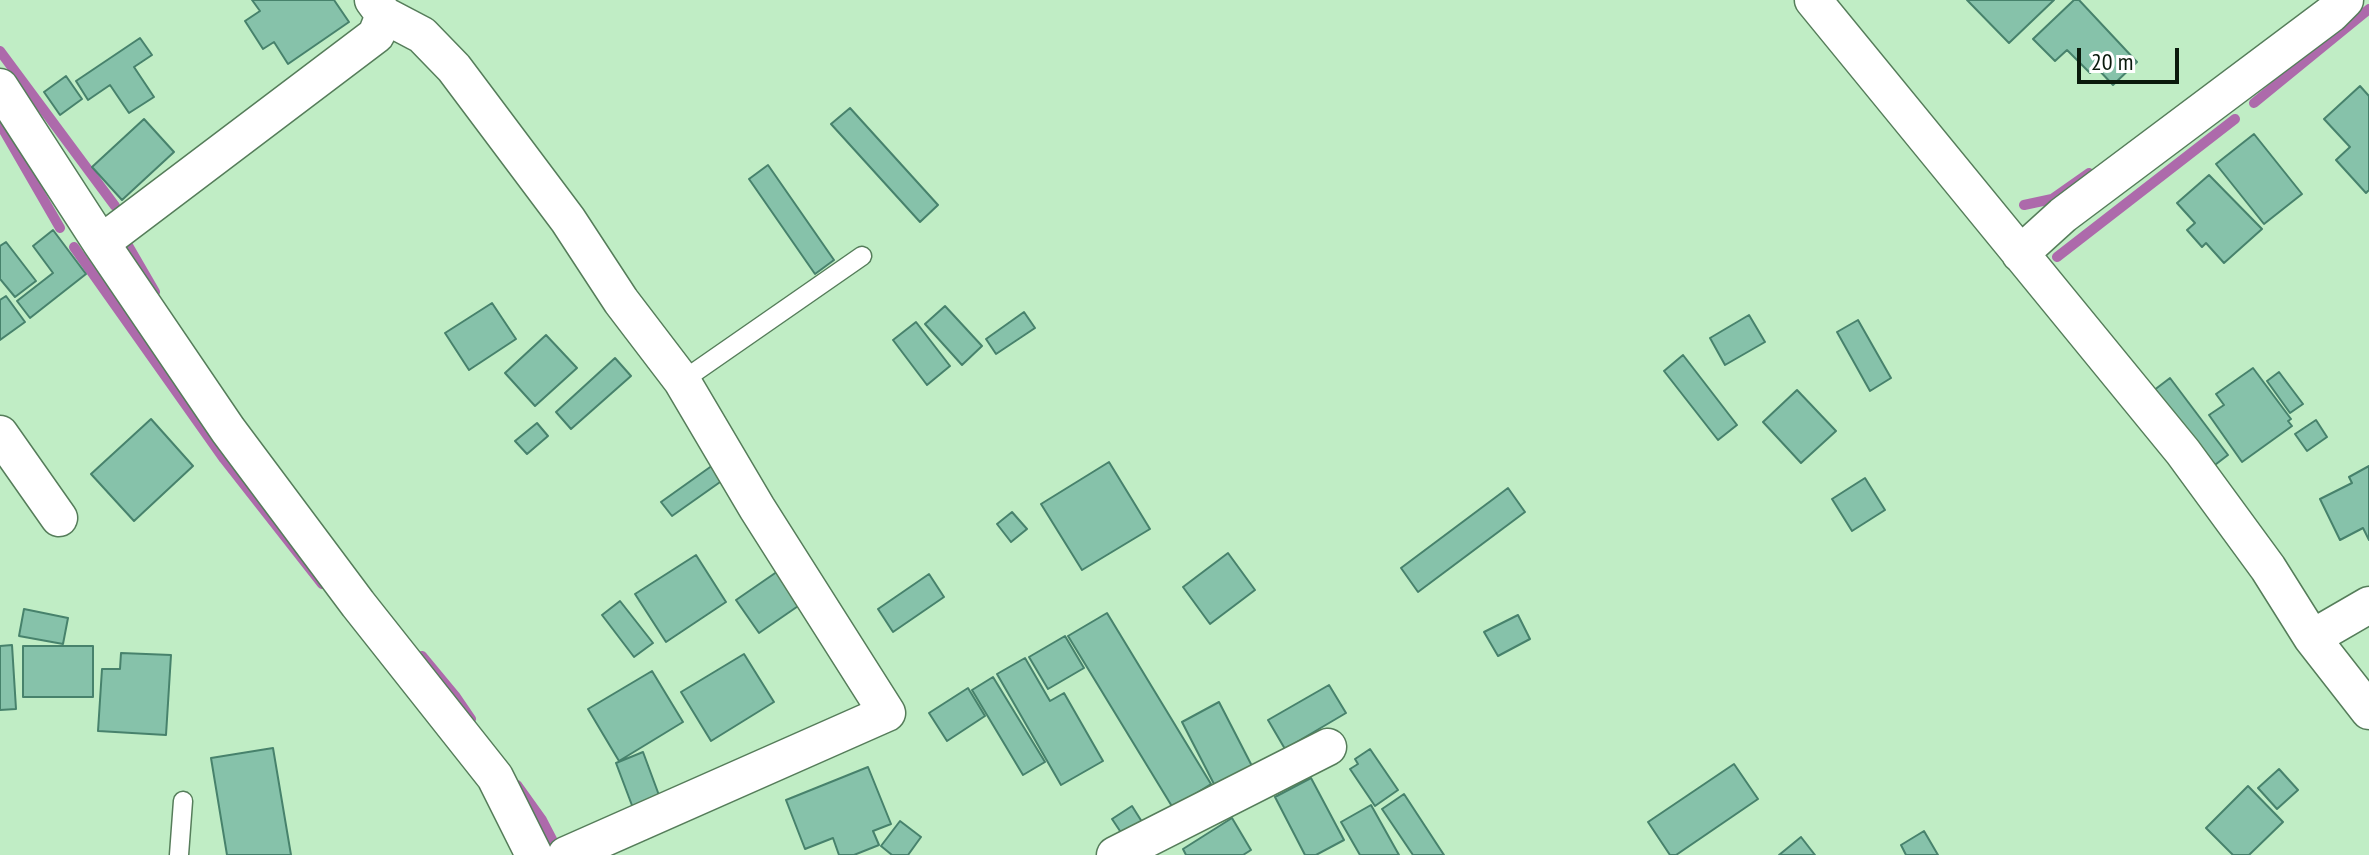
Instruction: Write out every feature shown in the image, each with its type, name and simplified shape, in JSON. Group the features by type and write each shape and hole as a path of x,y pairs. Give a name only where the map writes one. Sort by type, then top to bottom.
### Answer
{"street":[{"path":"1813,0 2183,452 2268,568 2312,638 2369,711"},
{"path":"2020,254 2063,215 2318,24 2345,0"},
{"path":"101,243 376,35 379,7 422,35 454,68 568,220 621,301 682,381 757,508 887,713 566,855"},
{"path":"0,87 228,430 358,604 495,777 534,855"},
{"path":"0,434 59,518"},
{"path":"2312,638 2369,605"},
{"path":"1115,855 1328,747"}],"lane":[{"path":"682,381 862,256"},
{"path":"179,855 183,801"}],"building":[{"path":"252,0 334,0 349,22 288,64 274,42 263,49 245,21 260,11"},
{"path":"1967,0 2054,0 2009,43"},
{"path":"2074,0 2079,0 2137,62 2113,85 2096,67 2090,73 2067,50 2055,61 2033,39"},
{"path":"140,38 152,55 134,67 154,97 129,113 110,85 88,100 76,81"},
{"path":"66,76 82,99 60,115 44,92"},
{"path":"2360,86 2369,96 2369,190 2366,193 2336,160 2350,147 2324,119"},
{"path":"850,108 938,205 920,222 831,124"},
{"path":"144,119 174,152 122,200 92,167"},
{"path":"2254,134 2302,194 2264,224 2216,164"},
{"path":"768,165 834,260 815,274 749,179"},
{"path":"2209,175 2262,229 2224,263 2206,243 2202,247 2187,230 2195,223 2177,203"},
{"path":"53,230 86,274 30,318 17,301 53,273 33,246"},
{"path":"6,242 36,281 15,297 0,279 0,246"},
{"path":"6,296 25,322 0,340 0,300"},
{"path":"492,303 516,339 469,370 445,333"},
{"path":"945,306 982,346 962,365 925,324"},
{"path":"1024,312 1035,328 996,354 986,339"},
{"path":"1749,315 1765,342 1725,365 1710,338"},
{"path":"1858,320 1891,378 1870,391 1837,332"},
{"path":"916,322 950,366 927,385 893,340"},
{"path":"546,335 577,368 535,406 505,373"},
{"path":"1683,355 1737,425 1718,440 1664,371"},
{"path":"615,358 631,376 571,429 556,412"},
{"path":"2253,368 2291,419 2288,421 2292,426 2242,462 2209,415 2224,405 2216,394"},
{"path":"2279,372 2303,404 2290,413 2267,381"},
{"path":"2170,378 2228,455 2207,471 2149,394"},
{"path":"1797,390 1836,431 1801,463 1763,422"},
{"path":"151,419 193,466 134,521 91,474"},
{"path":"2316,420 2327,437 2307,451 2295,434"},
{"path":"537,423 548,436 527,454 515,441"},
{"path":"1109,462 1150,529 1082,570 1041,504"},
{"path":"713,465 723,480 672,516 661,502"},
{"path":"2369,466 2369,540 2363,528 2340,540 2320,499 2352,483 2349,477"},
{"path":"1865,478 1885,510 1852,531 1832,499"},
{"path":"1508,488 1525,512 1418,592 1401,568"},
{"path":"1012,512 1027,529 1011,542 997,524"},
{"path":"1228,553 1255,590 1210,624 1183,587"},
{"path":"696,555 726,602 666,642 635,594"},
{"path":"781,569 804,602 759,633 736,600"},
{"path":"929,574 944,597 893,632 878,609"},
{"path":"620,601 653,643 634,657 602,615"},
{"path":"24,609 68,618 63,644 19,636"},
{"path":"1107,613 1211,784 1173,808 1068,636"},
{"path":"1518,615 1530,639 1498,656 1484,632"},
{"path":"1065,636 1084,668 1048,689 1029,657"},
{"path":"12,645 16,709 0,710 0,646"},
{"path":"23,646 93,646 93,697 23,697"},
{"path":"121,653 171,655 166,735 98,731 102,669 120,669"},
{"path":"744,654 774,702 711,741 681,692"},
{"path":"1025,658 1050,701 1064,693 1103,761 1061,785 997,674"},
{"path":"652,671 683,722 619,761 588,709"},
{"path":"993,677 1045,762 1023,775 972,690"},
{"path":"1329,685 1346,713 1285,749 1268,720"},
{"path":"968,688 985,716 947,741 929,713"},
{"path":"1219,702 1252,766 1215,786 1182,722"},
{"path":"273,748 291,855 227,855 211,758"},
{"path":"1370,749 1398,790 1375,806 1350,769 1358,764 1355,759"},
{"path":"643,752 663,806 636,816 616,763"},
{"path":"1734,764 1758,799 1676,855 1670,855 1648,822"},
{"path":"868,767 891,824 873,831 879,845 854,855 839,855 833,838 805,849 786,800"},
{"path":"2279,769 2298,790 2277,809 2258,788"},
{"path":"1311,778 1344,840 1316,855 1305,855 1275,797"},
{"path":"2248,786 2283,822 2249,855 2233,855 2206,828"},
{"path":"1404,794 1444,855 1413,855 1382,809"},
{"path":"1371,805 1399,855 1360,855 1341,822"},
{"path":"1132,806 1144,825 1124,837 1112,819"},
{"path":"1232,818 1251,850 1243,855 1186,855 1183,849"},
{"path":"900,821 921,837 908,855 892,855 881,846"},
{"path":"1924,831 1938,855 1906,855 1901,845"},
{"path":"1801,837 1815,855 1779,855"}],"waterway":[{"path":"2254,103 2369,9"},
{"path":"0,51 115,206"},
{"path":"2057,257 2235,119"},
{"path":"0,124 60,228"},
{"path":"2024,205 2052,199 2089,173"},
{"path":"130,233 126,242 155,292"},
{"path":"74,247 224,459 322,584"},
{"path":"422,656 471,719"},
{"path":"517,785 542,820 556,847"}]}
